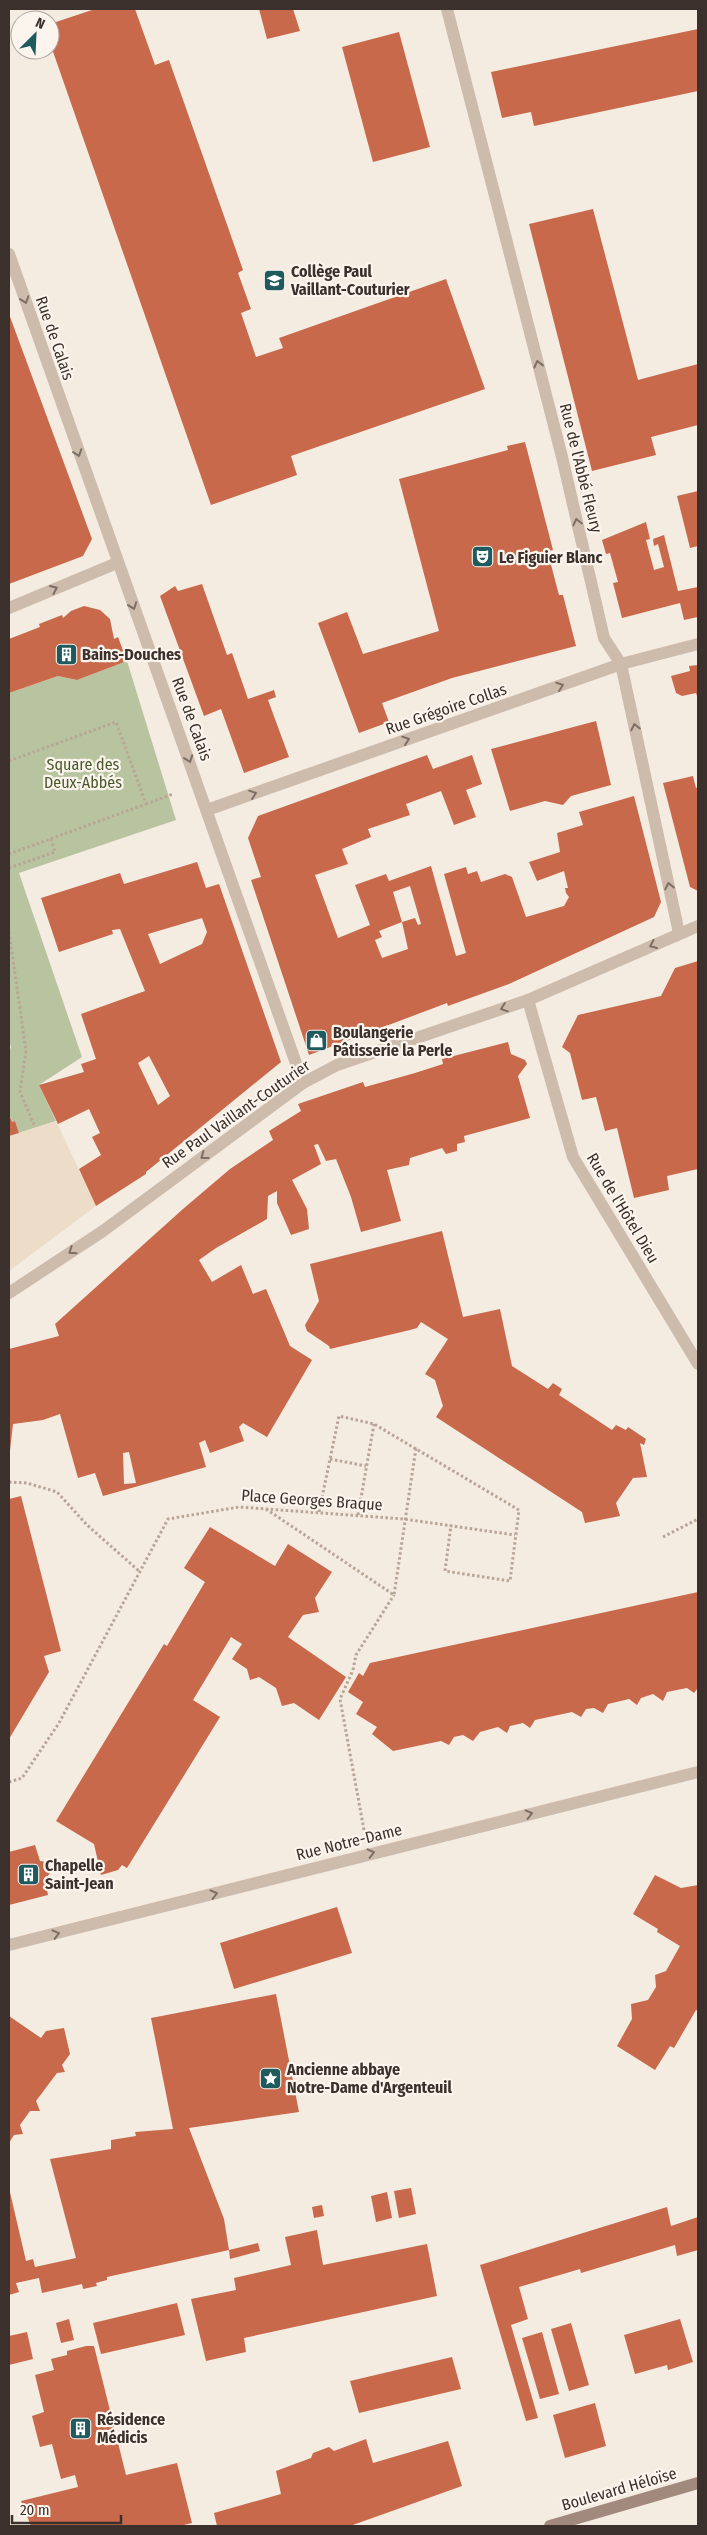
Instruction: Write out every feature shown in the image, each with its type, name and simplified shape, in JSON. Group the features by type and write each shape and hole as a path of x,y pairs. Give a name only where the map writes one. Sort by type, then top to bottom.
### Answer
{"main road":[{"name":"Boulevard Héloïse","path":"550,2526 698,2483"}],"street":[{"name":"Rue de l'Abbé Fleury","path":"447,9 562,457 604,638 621,664 680,934"},
{"name":"Rue de Calais","path":"9,254 303,1083"},
{"path":"9,608 117,563"},
{"name":"Rue Grégoire Collas","path":"207,810 621,664 698,644"},
{"name":"Rue Paul Vaillant-Couturier","path":"9,1293 103,1231 303,1083 337,1065 528,1000 698,926"},
{"name":"Rue de l'Hôtel Dieu","path":"528,1000 572,1157 698,1364"},
{"name":"Rue Notre-Dame","path":"9,1945 698,1772"}],"path":[{"path":"9,761 116,722 146,804 9,854"},
{"path":"9,868 56,852 51,838"},
{"path":"9,932 26,1051 20,1092 35,1127"},
{"path":"320,1512 339,1416 374,1424 519,1510 510,1581 445,1571 452,1526"},
{"path":"358,1515 374,1424"},
{"path":"368,1854 340,1699 353,1670 356,1655 394,1595 416,1448"},
{"path":"330,1459 366,1466"},
{"path":"9,1482 27,1483 58,1492 87,1525 139,1572"},
{"name":"Place Georges Braque","path":"9,1782 22,1778 59,1723 168,1519 239,1507 265,1508 404,1519 515,1535"},
{"path":"265,1508 394,1595"},
{"path":"663,1536 698,1519"}],"green space":[{"name":"Square des Deux-Abbés","path":"127,661 176,820 19,873 82,1057 39,1085 56,1121 19,1133 15,1121 12,1122 9,1114 9,1052 11,1047 9,1040 9,693 58,676 77,680"}],"shaded area":[{"path":"56,1121 96,1206 9,1271 9,1136"}],"building":[{"path":"95,9 135,9 155,65 169,60 243,270 238,273 251,309 241,313 256,357 283,348 279,338 446,279 485,389 291,456 297,475 211,505 56,60 60,60 60,21"},
{"path":"259,9 293,9 300,31 267,39"},
{"path":"698,29 698,91 534,126 531,112 502,118 491,72"},
{"path":"399,32 430,147 373,162 342,47"},
{"path":"593,209 638,380 698,364 698,425 651,437 656,455 592,471 529,224"},
{"path":"9,314 92,539 83,556 9,584"},
{"name":"Le Figuier Blanc","path":"525,442 553,550 545,552 548,562 550,561 559,595 563,595 576,646 452,678 382,703 389,722 359,733 318,623 347,612 363,654 439,631 399,479 508,450 507,446"},
{"path":"698,491 698,546 690,548 677,496"},
{"path":"646,522 650,539 646,540 654,570 664,567 658,544 654,546 653,539 664,535 678,591 698,587 698,617 684,620 680,603 622,618 613,583 618,582 610,553 606,554 602,540"},
{"path":"202,584 227,655 232,653 248,699 274,690 276,697 268,700 289,757 244,773 221,709 204,716 160,596 175,586 178,591"},
{"name":"Bains-Douches","path":"84,606 100,610 110,619 114,639 118,637 127,661 77,680 58,676 9,693 9,639 40,627 39,624 62,615 63,618 71,611"},
{"path":"698,665 698,699 696,693 682,696 676,693 671,676 690,671 689,666"},
{"path":"596,721 611,785 571,796 563,805 545,801 510,811 491,749"},
{"path":"427,755 433,769 472,755 482,784 466,790 476,817 454,825 441,791 406,804 410,815 368,829 371,837 342,849 348,864 315,875 338,938 370,925 355,885 386,874 389,881 431,866 456,956 466,953 444,874 466,867 468,874 477,871 481,882 505,874 512,877 526,917 564,906 569,897 565,888 568,888 564,871 537,881 529,862 560,852 557,833 583,825 579,812 634,796 661,902 654,917 509,984 448,1006 447,1003 309,1055 251,880 261,877 248,838 258,816","holes":["410,886 421,924 418,925 415,918 402,922 393,892","402,922 408,949 382,958 375,940 382,937 379,931"]},
{"path":"693,776 696,788 698,787 698,891 690,887 663,783"},
{"path":"197,862 206,888 219,884 281,1062 146,1172 146,1174 96,1206 79,1169 101,1155 92,1137 100,1133 89,1109 58,1124 39,1085 84,1072 81,1064 96,1059 81,1014 145,991 120,929 112,930 113,934 59,952 41,898 120,873 124,884","holes":["202,918 207,932 202,944 160,964 148,934","149,1056 170,1096 158,1105 138,1063"]},
{"path":"698,961 698,1169 667,1176 669,1190 634,1198 617,1128 605,1131 596,1097 582,1100 570,1053 562,1047 578,1015 661,996 675,968"},
{"path":"508,1042 511,1054 525,1060 527,1064 518,1076 530,1118 464,1136 465,1142 457,1144 457,1151 446,1154 442,1148 410,1158 409,1165 387,1170 401,1221 361,1232 351,1197 336,1159 326,1161 318,1144 314,1145 321,1164 292,1180 307,1209 309,1229 291,1235 277,1203 277,1191 268,1196 267,1219 199,1260 212,1282 241,1265 253,1294 266,1289 290,1346 312,1360 267,1437 243,1423 239,1427 244,1441 210,1453 205,1440 199,1443 206,1467 103,1496 95,1473 78,1478 60,1414 43,1420 13,1424 9,1459 9,1349 59,1336 55,1324 230,1169 273,1140 269,1131 301,1111 298,1104 363,1082 365,1087 415,1073 443,1064 442,1059","holes":["129,1452 136,1483 124,1484 123,1453"]},
{"path":"9,1115 12,1122 15,1121 19,1133 9,1136"},
{"path":"442,1231 463,1317 500,1309 512,1366 548,1389 553,1383 562,1389 559,1395 612,1430 616,1425 626,1430 628,1427 646,1439 644,1445 640,1443 647,1477 633,1478 616,1503 620,1516 585,1523 582,1512 436,1417 443,1406 435,1380 425,1374 448,1339 421,1322 417,1328 330,1349 329,1346 307,1331 305,1325 319,1301 310,1264"},
{"path":"21,1496 61,1651 44,1656 49,1672 9,1739 9,1499"},
{"path":"210,1527 275,1566 288,1544 332,1572 315,1598 319,1612 303,1615 288,1637 346,1677 319,1720 294,1703 282,1706 276,1688 259,1677 250,1680 247,1669 232,1659 242,1644 231,1637 193,1700 220,1717 127,1868 122,1865 118,1870 101,1875 94,1844 56,1821 164,1644 167,1646 205,1582 184,1568"},
{"path":"698,1592 698,1688 694,1693 687,1688 667,1692 663,1701 653,1694 641,1698 637,1705 629,1699 608,1704 603,1713 594,1708 586,1709 581,1717 572,1712 535,1720 530,1728 523,1723 510,1726 507,1733 498,1727 480,1732 473,1741 463,1735 454,1737 449,1745 441,1741 393,1751 372,1734 377,1727 356,1714 363,1702 348,1692 359,1673 363,1676 370,1663"},
{"name":"Chapelle Saint-Jean","path":"35,1845 40,1861 47,1862 51,1867 51,1872 45,1879 48,1895 9,1905 9,1852"},
{"path":"655,1875 681,1888 698,1885 698,2011 696,2010 674,2048 670,2046 655,2070 617,2046 632,2019 631,2004 648,2000 656,1987 655,1975 666,1971 680,1946 657,1932 658,1929 633,1914"},
{"path":"337,1907 352,1953 234,1989 220,1943"},
{"path":"276,1994 299,2112 189,2128 224,2219 229,2250 107,2277 107,2280 96,2283 97,2286 83,2289 82,2284 42,2293 39,2278 16,2283 19,2292 9,2295 9,2188 26,2261 33,2259 35,2267 76,2258 50,2159 111,2149 111,2140 136,2136 135,2132 173,2129 151,2018"},
{"path":"9,2016 41,2038 46,2031 64,2028 70,2054 62,2065 65,2072 57,2073 36,2101 40,2111 30,2111 20,2125 23,2134 14,2135 9,2143"},
{"path":"411,2188 416,2214 399,2218 394,2191"},
{"path":"387,2192 392,2218 376,2222 371,2196"},
{"path":"322,2205 324,2216 314,2218 312,2207"},
{"path":"667,2207 671,2226 698,2217 698,2250 677,2256 675,2245 581,2273 580,2269 519,2287 528,2319 511,2325 538,2418 526,2421 480,2265"},
{"path":"317,2230 323,2265 427,2244 437,2296 244,2338 246,2352 206,2361 191,2299 236,2290 234,2278 291,2265 285,2237"},
{"path":"258,2243 260,2251 230,2259 229,2250"},
{"path":"177,2303 185,2335 101,2354 93,2323"},
{"path":"69,2319 74,2340 61,2343 56,2323"},
{"path":"680,2319 693,2362 668,2370 667,2365 635,2374 624,2335"},
{"path":"571,2323 589,2385 569,2391 551,2329"},
{"path":"27,2332 33,2359 9,2365 9,2336"},
{"path":"542,2332 559,2394 540,2399 522,2338"},
{"name":"Résidence Médicis","path":"94,2346 126,2475 177,2463 192,2523 180,2526 31,2526 21,2501 78,2487 75,2475 61,2479 52,2444 40,2447 32,2416 44,2412 35,2375 54,2370 51,2359 67,2355 67,2351"},
{"path":"452,2357 461,2389 359,2413 350,2381"},
{"path":"595,2403 606,2446 565,2458 553,2415"},
{"path":"366,2439 373,2463 448,2441 462,2486 350,2526 217,2526 214,2513 281,2494 276,2471 311,2458 313,2453 329,2447 334,2451"}],"place":[{"name":"Collège Paul Vaillant-Couturier","path":"275,280"},
{"name":"Le Figuier Blanc","path":"483,557"},
{"name":"Bains-Douches","path":"66,654"},
{"name":"Boulangerie Pâtisserie la Perle","path":"317,1041"},
{"name":"Chapelle Saint-Jean","path":"29,1874"},
{"name":"Ancienne abbaye Notre-Dame d'Argenteuil","path":"271,2078"},
{"name":"Résidence Médicis","path":"81,2428"}]}
